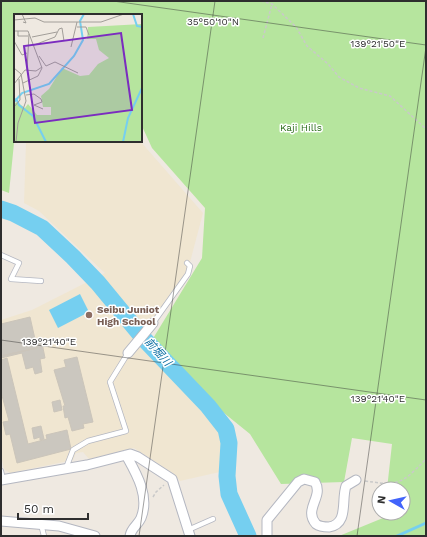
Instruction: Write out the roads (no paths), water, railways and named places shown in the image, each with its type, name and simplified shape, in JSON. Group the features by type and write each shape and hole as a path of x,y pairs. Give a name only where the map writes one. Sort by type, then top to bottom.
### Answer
{"street":[{"path":"128,353 153,323"},
{"path":"2,480 87,465 130,454 138,457 172,479 175,483 189,533"},
{"path":"126,455 143,492 141,518 132,528 130,536"},
{"path":"267,536 267,520 298,482 304,479 315,482 318,495 311,513 316,524 325,527 335,525 341,518 346,486 350,481 356,480"},
{"path":"1,522 16,524 41,523 59,526 95,536"}],"lane":[{"path":"1,255 19,263 11,279 41,281"},
{"path":"153,323 188,274 190,266 187,263"},
{"path":"66,468 73,450 88,441 126,431 110,382 128,353"},
{"path":"1,470 2,480"},
{"path":"189,533 213,519"},
{"path":"41,523 44,536"}],"water":[{"path":"80,294 89,312 58,328 49,310"}],"waterway":[{"name":"前堀川","path":"1,209 13,213 42,228 73,257 98,283 145,340 208,406 226,429 229,443 227,476 229,494 248,536"},
{"path":"397,536 426,523"}],"place":[{"name":"Seibu Juniot High School","path":"89,315"}],"park label":[{"name":"Kaji Hills","path":"301,127"}]}
